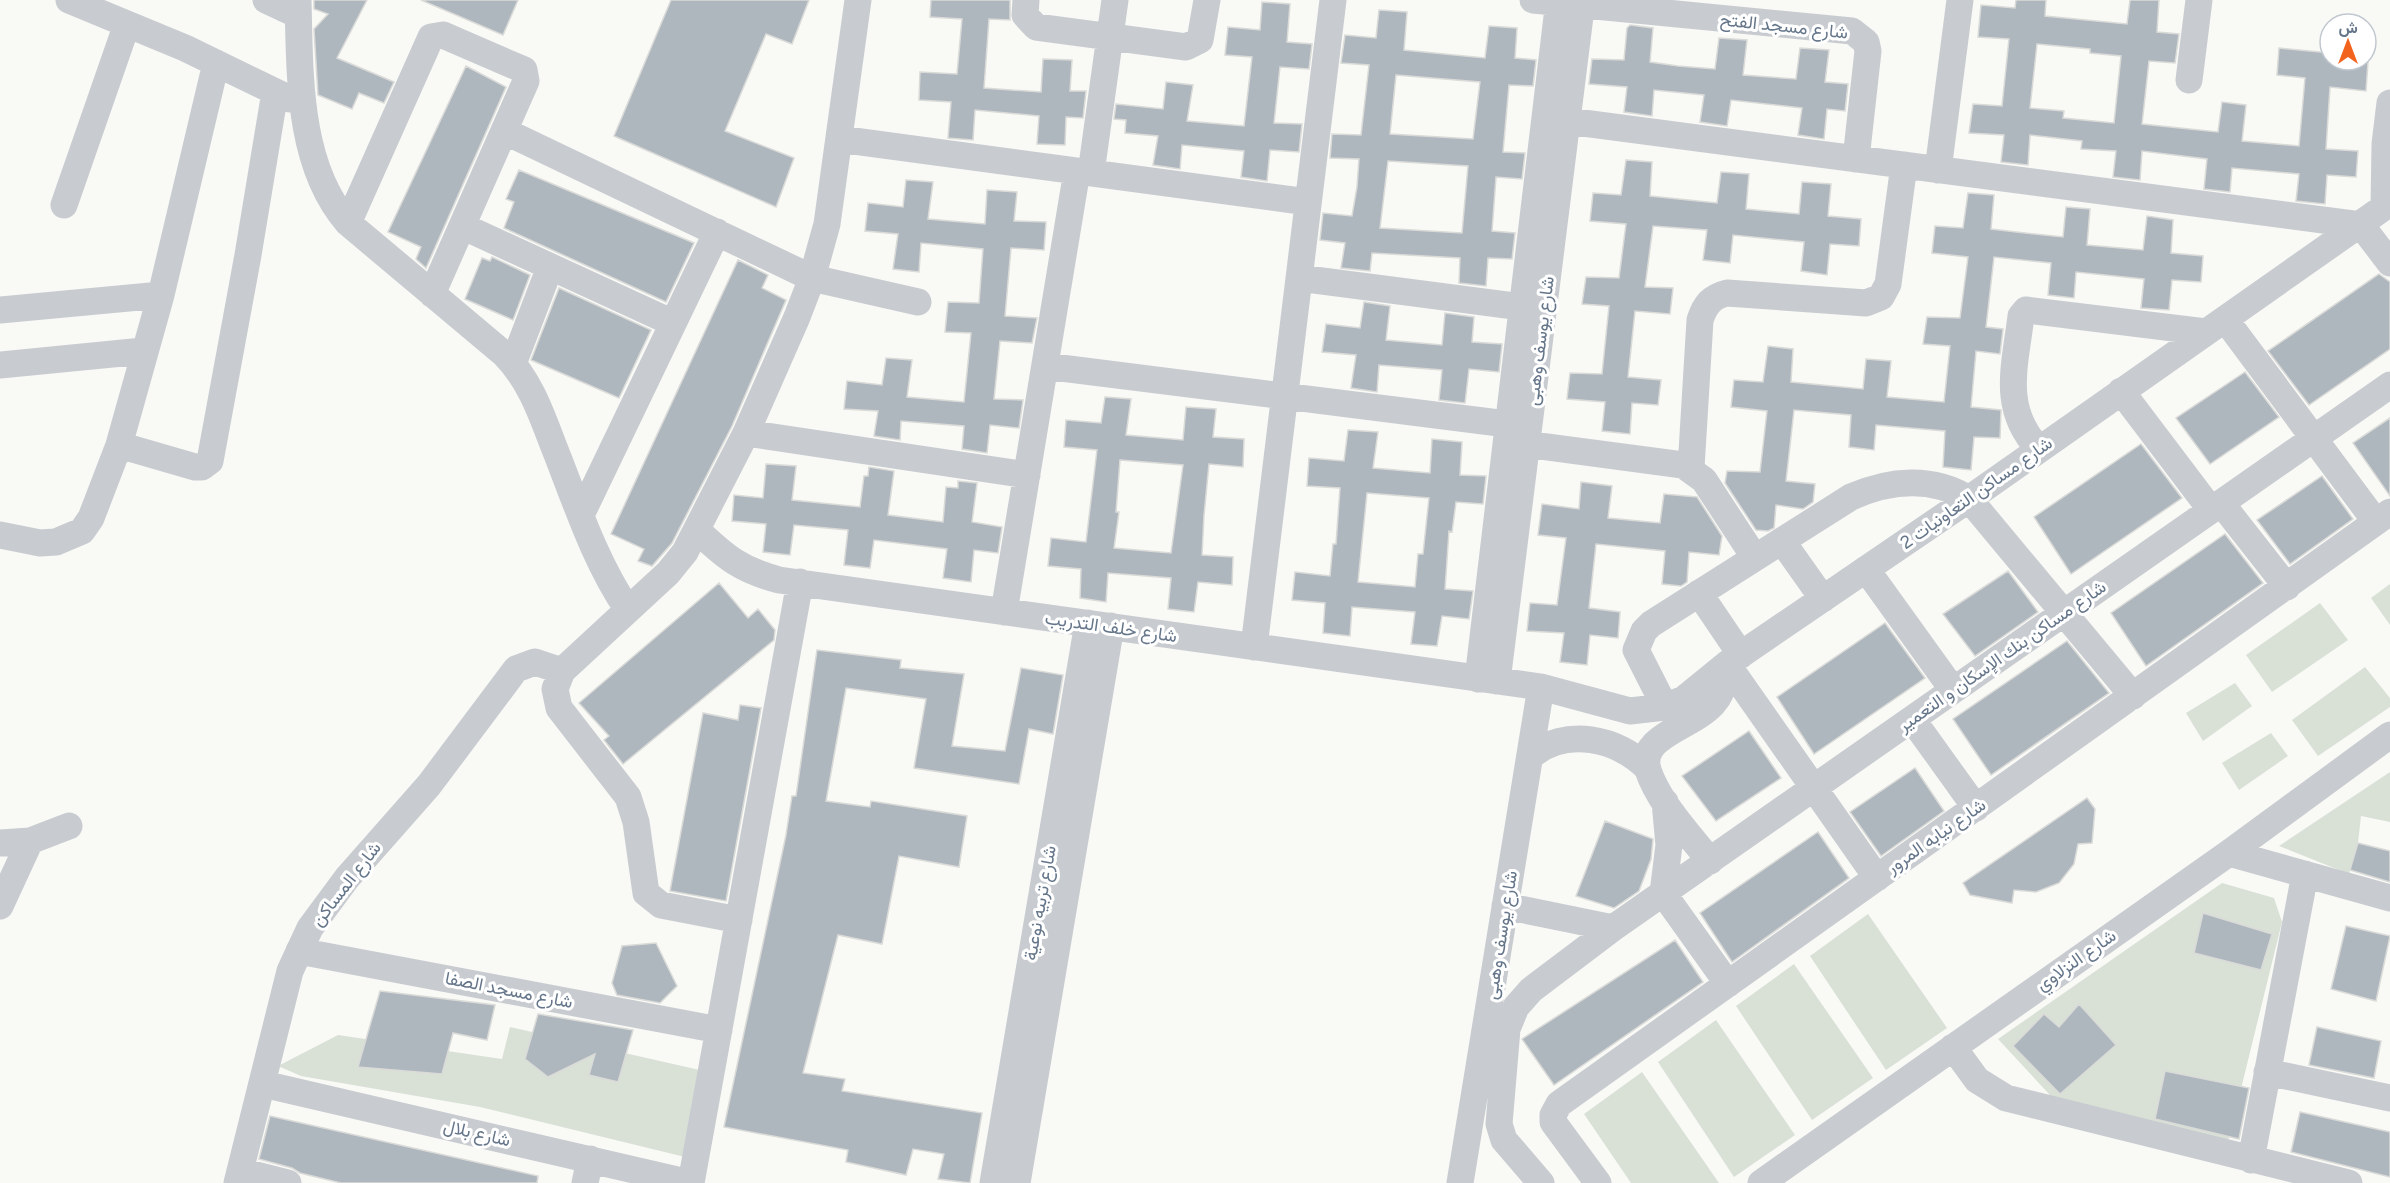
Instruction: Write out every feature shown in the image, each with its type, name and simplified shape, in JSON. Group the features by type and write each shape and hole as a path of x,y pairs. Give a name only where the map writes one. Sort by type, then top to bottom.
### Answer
{"street":[{"path":"69,0 216,63 303,105"},
{"path":"266,0 298,8 303,105 316,160 329,198 348,223 513,364 535,400 596,555 628,610"},
{"path":"739,920 661,905 650,898 645,886 633,809 621,786 559,708 555,689 562,671 674,567 697,530 746,434 812,278 827,224 858,0"},
{"path":"1026,0 1025,15 1036,27 1191,46 1200,40 1208,0"},
{"path":"1004,612 1045,366 1110,37 1115,0"},
{"path":"1254,647 1333,0"},
{"path":"1938,170 1960,0"},
{"path":"2189,80 2199,0"},
{"name":"شارع مسجد الفتح","path":"1563,2 1697,8 1860,35 1868,51 1856,159"},
{"name":"شارع يوسف وهبى","path":"1513,436 1568,121 1563,2"},
{"name":"شارع يوسف وهبى","path":"1488,680 1513,436 1522,307 1563,2"},
{"path":"64,205 127,24"},
{"path":"348,223 429,40 435,34 443,35 524,70 526,81 432,294"},
{"path":"0,535 48,542 71,538 82,531 91,518 119,445 143,351 161,295 216,63"},
{"path":"119,445 195,467 202,467 210,461 248,255 274,92"},
{"path":"2387,205 2385,144 2390,103"},
{"path":"1568,121 2361,225 2390,263"},
{"path":"504,131 812,278 918,302"},
{"path":"839,140 1308,202"},
{"path":"1691,468 1700,320 1704,307 1711,300 1727,293 1866,303 1881,297 1888,284 1904,165"},
{"name":"شارع مساكن التعاونيات 2","path":"1541,687 1630,711 1665,707 1684,699 1730,663 2387,205"},
{"path":"462,226 673,323"},
{"path":"582,515 717,232"},
{"path":"513,364 550,267"},
{"path":"1299,278 1522,307"},
{"path":"0,310 161,295"},
{"path":"2038,448 2022,427 2013,402 2020,328 2022,316 2026,310 2215,326 2383,517"},
{"path":"0,365 143,351"},
{"path":"1045,366 1284,396 1675,462 1691,468 1704,480 1755,558"},
{"name":"شارع مساكن بنك الإسكان و التعمير","path":"1613,928 2390,385"},
{"path":"2121,391 2216,506 2287,587"},
{"path":"746,434 1027,475"},
{"path":"1665,707 1636,650 1639,640 1651,624 1851,497 1877,488 1927,483 1955,490 1968,499 2133,696"},
{"name":"شارع نيابه المرور","path":"1598,1183 1553,1122 1555,1109 2383,517"},
{"name":"شارع خلف التدريب","path":"697,530 740,567 769,577 1541,687"},
{"path":"1782,541 1823,599"},
{"path":"1866,569 1953,690"},
{"path":"691,1183 800,582"},
{"path":"1699,593 1730,663 1877,878"},
{"name":"شارع تربيه نوعية","path":"993,1183 1099,625"},
{"name":"شارع تربيه نوعية","path":"1017,1183 1099,625"},
{"name":"شارع المساكن","path":"239,1177 290,971 310,928 346,878 429,785 516,669 527,663 535,662 562,671"},
{"path":"1648,769 1649,754 1654,743 1718,699 1730,663"},
{"name":"شارع يوسف وهبى","path":"1460,1183 1541,687"},
{"path":"1912,719 1976,808"},
{"name":"شارع النزلاوي","path":"1761,1183 2229,853 2390,735"},
{"path":"1530,757 1546,745 1573,738 1617,745 1629,752 1648,769 1665,801 1710,861"},
{"path":"1665,801 1669,844 1663,893 1728,984"},
{"path":"0,843 30,841 69,826"},
{"path":"0,906 30,841"},
{"path":"2229,853 2390,898"},
{"path":"2251,1160 2305,874"},
{"path":"1505,906 1613,928"},
{"name":"شارع يوسف وهبى","path":"1501,1132 1498,1116 1504,1040 1516,1007 1531,990 1613,928"},
{"name":"شارع مسجد الصفا","path":"299,951 719,1030"},
{"path":"1953,1047 1977,1080 2006,1098 2349,1183"},
{"path":"2267,1072 2390,1098"},
{"name":"شارع بلال","path":"263,1084 588,1171 691,1183"},
{"path":"1469,1132 1501,1132 1509,1146 1541,1183"},
{"path":"239,1177 288,1183"}],"shaded area":[{"path":"2390,584 2390,625 2371,598"},
{"path":"2320,603 2348,640 2272,692 2246,655"},
{"path":"2365,667 2390,698 2390,707 2318,756 2292,720"},
{"path":"2235,683 2252,706 2203,741 2186,713"},
{"path":"2271,733 2288,756 2239,790 2222,763"},
{"path":"2390,772 2390,822 2361,816 2358,843 2349,874 2279,846"},
{"path":"2222,883 2274,898 2282,922 2226,1150 2061,1107 1998,1039"},
{"path":"1868,914 1947,1028 1886,1070 1810,956"},
{"path":"1794,964 1873,1078 1812,1120 1736,1006"},
{"path":"1716,1020 1795,1135 1734,1177 1658,1062"},
{"path":"510,1027 704,1071 689,1158 480,1107 301,1076 278,1066 338,1035 502,1059"},
{"path":"1642,1072 1719,1183 1631,1183 1584,1114"}],"building":[{"path":"314,0 367,0 337,58 394,82 384,103 359,93 352,109 318,95 314,29 328,14 314,9"},
{"path":"421,0 518,0 503,35"},
{"path":"671,0 809,0 792,44 766,34 725,131 794,158 776,207 614,136"},
{"path":"931,0 1010,0 1010,20 989,19 984,88 1041,92 1043,59 1072,60 1070,91 1086,91 1083,118 1066,117 1065,145 1037,144 1039,116 975,110 973,140 948,138 951,102 919,100 920,72 957,74 962,19 930,17"},
{"path":"2016,0 2046,0 2045,16 2127,24 2130,0 2159,0 2157,32 2179,34 2175,63 2149,61 2142,124 2218,132 2222,102 2246,105 2242,141 2299,146 2305,78 2277,75 2279,48 2318,52 2318,72 2367,72 2366,91 2330,87 2326,149 2358,151 2356,177 2327,175 2325,204 2296,201 2299,174 2232,168 2230,192 2204,189 2207,159 2142,151 2140,180 2113,177 2116,151 2081,149 2082,141 2030,135 2028,165 2001,162 2004,135 1969,133 1973,104 2002,106 2009,39 1978,37 1981,5 2015,8","holes":["2037,44 2090,49 2090,53 2121,56 2114,123 2063,118 2064,111 2030,108"]},
{"path":"1262,2 1290,4 1287,42 1312,44 1309,69 1280,67 1274,123 1302,124 1299,152 1270,150 1267,181 1241,177 1244,151 1182,145 1180,169 1153,165 1158,136 1125,133 1126,120 1114,119 1116,104 1163,109 1166,82 1193,85 1187,121 1244,126 1252,57 1225,55 1228,27 1260,30"},
{"path":"1379,10 1407,12 1404,50 1485,58 1489,26 1517,28 1515,58 1536,60 1533,86 1509,85 1503,152 1525,153 1522,179 1496,177 1492,231 1515,233 1512,259 1488,258 1486,286 1459,283 1460,258 1372,253 1370,271 1341,268 1345,243 1320,240 1323,213 1352,216 1357,187 1359,159 1330,158 1332,134 1361,135 1369,65 1341,63 1345,35 1376,38","holes":["1396,75 1480,82 1473,139 1390,134","1388,161 1468,166 1462,233 1380,228"]},
{"path":"1630,25 1653,28 1650,62 1678,66 1715,69 1719,38 1747,40 1743,75 1796,79 1800,48 1829,50 1825,82 1848,84 1845,111 1827,109 1824,139 1798,135 1802,108 1731,100 1727,126 1700,122 1704,95 1654,90 1652,116 1624,112 1627,87 1589,84 1592,59 1624,60 1627,28"},
{"path":"466,66 506,87 426,268 416,259 421,247 388,232"},
{"path":"1626,160 1652,162 1650,196 1717,203 1721,172 1749,174 1746,209 1799,214 1802,182 1831,184 1828,216 1861,219 1859,246 1830,244 1827,275 1801,271 1804,242 1733,235 1730,263 1703,260 1707,230 1653,226 1645,287 1673,288 1670,314 1635,311 1628,377 1661,380 1658,405 1632,403 1630,434 1602,431 1605,402 1567,399 1570,373 1602,374 1609,306 1582,304 1586,277 1619,278 1626,224 1590,221 1593,193 1621,195"},
{"path":"519,170 694,243 666,302 504,228 514,202 506,199"},
{"path":"906,180 933,182 928,219 985,224 987,190 1017,192 1014,221 1046,222 1044,250 1011,248 1005,316 1037,318 1032,343 1000,341 994,399 1023,400 1019,428 990,425 987,453 962,449 964,426 901,421 900,440 874,436 878,411 844,409 847,381 882,385 886,358 912,360 907,397 964,402 971,333 945,332 948,302 979,303 983,249 921,243 919,272 893,269 898,234 865,231 868,203 903,207"},
{"path":"1968,193 1994,195 1991,229 2063,237 2066,207 2090,209 2087,245 2143,250 2147,216 2173,220 2171,253 2203,256 2201,282 2172,280 2169,310 2141,308 2144,279 2076,272 2074,298 2048,295 2051,263 1994,257 1986,327 2003,329 2000,354 1976,351 1971,407 2001,410 2000,438 1974,437 1971,470 1943,467 1945,431 1876,425 1874,450 1849,447 1851,415 1794,410 1786,481 1815,484 1813,502 1803,509 1776,505 1774,528 1768,531 1756,530 1725,483 1727,471 1760,472 1767,411 1731,407 1734,380 1763,382 1768,346 1793,349 1791,382 1863,389 1866,359 1891,361 1887,397 1944,402 1950,346 1923,344 1927,317 1960,318 1968,257 1932,253 1935,226 1963,228"},
{"path":"492,257 530,275 513,320 465,299 482,258 490,261"},
{"path":"738,260 768,275 762,288 786,300 732,426 672,543 652,566 638,561 644,549 611,534"},
{"path":"2379,274 2390,282 2390,349 2309,405 2268,351"},
{"path":"559,288 651,330 619,398 531,360"},
{"path":"1364,302 1390,306 1386,340 1442,345 1445,313 1474,317 1472,342 1502,344 1499,372 1469,369 1465,403 1439,400 1442,370 1379,365 1377,392 1351,388 1356,355 1322,352 1326,324 1360,328"},
{"path":"2245,372 2279,417 2210,464 2176,418"},
{"path":"1105,397 1131,399 1126,435 1183,440 1186,407 1216,409 1213,437 1244,439 1243,467 1209,464 1204,515 1202,555 1233,557 1232,585 1198,582 1194,612 1168,609 1171,578 1108,573 1106,602 1080,598 1081,569 1048,566 1051,538 1086,542 1097,450 1064,447 1066,420 1101,423","holes":["1120,460 1183,465 1171,553 1114,548 1119,512 1116,512"]},
{"path":"2390,418 2390,496 2353,443"},
{"path":"1348,430 1378,432 1373,468 1430,473 1432,439 1462,442 1460,475 1486,476 1483,504 1456,502 1452,532 1449,531 1445,589 1473,591 1469,619 1442,616 1437,646 1411,644 1415,612 1352,607 1350,636 1323,633 1325,603 1292,600 1295,572 1330,576 1333,544 1336,544 1340,488 1307,486 1309,458 1344,461","holes":["1367,493 1429,498 1423,554 1418,554 1415,587 1358,582"]},
{"path":"2141,444 2182,498 2071,574 2034,517"},
{"path":"766,464 796,466 792,500 860,507 864,476 868,476 869,467 894,471 888,515 943,522 946,487 958,488 958,481 977,483 972,522 1002,527 998,553 974,550 971,582 943,578 947,549 874,540 870,568 844,565 848,530 794,525 790,555 763,552 766,524 732,521 734,495 763,498"},
{"path":"2322,476 2353,519 2290,564 2257,520"},
{"path":"1581,482 1612,486 1608,518 1660,523 1664,494 1697,497 1722,536 1719,555 1689,552 1687,582 1681,586 1662,584 1665,551 1596,544 1589,608 1620,612 1618,638 1590,635 1587,665 1560,662 1564,633 1527,631 1530,603 1557,605 1566,538 1538,535 1542,504 1579,509"},
{"path":"2225,534 2263,583 2146,666 2111,613"},
{"path":"2008,571 2038,612 1975,656 1943,614"},
{"path":"719,583 748,618 758,609 775,630 774,640 623,764 604,740 609,736 579,703"},
{"path":"1885,623 1925,678 1814,754 1777,697"},
{"path":"2067,641 2109,693 1991,775 1953,719"},
{"path":"817,650 901,660 900,668 964,674 952,746 1005,751 1021,668 1063,675 1053,734 1029,729 1019,784 914,768 926,699 846,688 826,801 870,807 871,801 967,816 959,867 899,856 882,944 838,935 803,1073 845,1079 842,1091 982,1113 970,1183 938,1179 944,1154 913,1149 906,1175 846,1162 848,1150 724,1127 786,835 792,796 796,796"},
{"path":"740,705 761,708 726,901 670,891 703,713 738,720"},
{"path":"1749,731 1781,778 1716,821 1682,776"},
{"path":"1915,768 1944,811 1881,856 1850,812"},
{"path":"2087,798 2095,809 2092,843 2078,844 2074,864 2059,883 2036,892 2014,890 2012,903 1970,895 1963,883"},
{"path":"1605,821 1653,839 1651,859 1639,891 1614,908 1576,896"},
{"path":"1818,832 1849,878 1732,962 1700,913"},
{"path":"2358,843 2390,851 2390,882 2350,870"},
{"path":"2203,913 2272,934 2261,970 2194,953"},
{"path":"2346,926 2390,936 2376,1001 2331,989"},
{"path":"1675,940 1703,982 1554,1085 1522,1039"},
{"path":"656,943 677,986 660,1003 617,995 612,983 622,946"},
{"path":"380,991 495,1005 487,1040 453,1033 442,1074 358,1067"},
{"path":"2079,1004 2116,1045 2060,1094 2013,1046 2044,1014 2059,1027"},
{"path":"538,1014 633,1030 618,1082 589,1075 595,1054 548,1077 525,1059"},
{"path":"2317,1027 2381,1041 2374,1078 2309,1065"},
{"path":"2165,1071 2249,1088 2239,1139 2155,1119"},
{"path":"2300,1112 2390,1132 2390,1177 2291,1152"},
{"path":"270,1116 538,1176 537,1183 341,1183 300,1173 292,1168 259,1159"}]}
